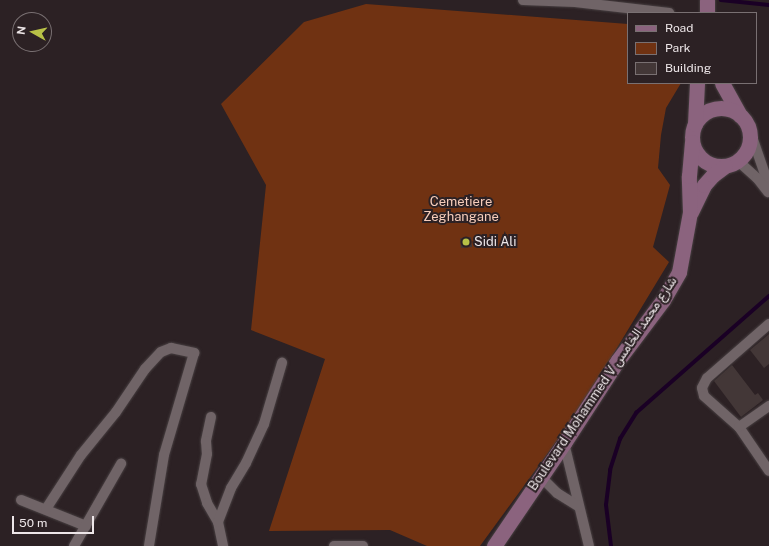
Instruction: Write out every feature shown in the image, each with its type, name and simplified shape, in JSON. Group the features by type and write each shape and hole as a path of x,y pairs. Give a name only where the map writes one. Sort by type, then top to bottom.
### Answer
{"main road":[{"path":"697,84 695,124 692,142 698,155 704,161 718,166 732,163 749,146 749,128 723,84"},
{"path":"695,124 707,111 716,108 733,110 740,115"},
{"name":"Boulevard Mohammed V شارع محمد الخامس","path":"494,546 618,360 663,300 679,272 690,212 689,176 692,142"},
{"name":"Boulevard Mohammed V شارع محمد الخامس","path":"690,212 704,185 713,176 732,163"}],"street":[{"path":"523,0 575,2 661,12"},
{"path":"749,128 769,186"},
{"path":"732,163 757,178 769,193"},
{"path":"769,324 707,378 702,388 704,396 739,427 769,471"},
{"path":"46,509 85,450 116,412 145,369 161,352 171,348 194,353 164,456 149,546"},
{"path":"218,522 232,488 246,463 264,424 282,363"},
{"path":"739,427 769,406"},
{"path":"211,417 206,441 207,454 202,472 201,484 207,503 218,522 223,546"},
{"path":"564,443 589,546"},
{"path":"74,546 121,464"},
{"path":"541,477 557,493 579,507"},
{"path":"21,500 86,526"},
{"path":"334,546 363,546"}],"green space":[{"name":"Cemetiere Zeghangane","path":"366,4 627,24 627,84 680,84 666,108 661,135 658,168 670,185 653,247 669,262 580,409 480,546 427,546 390,530 269,531 325,359 251,330 266,185 221,104 304,22"}],"building":[{"name":"Sidi Ali","path":"471,237 472,247 461,248 460,238"},
{"path":"769,334 769,364 764,368 750,350"},
{"path":"732,365 755,395 758,393 763,400 741,417 714,381"}],"waterway":[{"path":"721,0 769,5"},
{"path":"611,546 606,505 610,470 620,439 636,413 769,296"}],"place":[{"name":"Sidi Ali","path":"466,242"}]}
